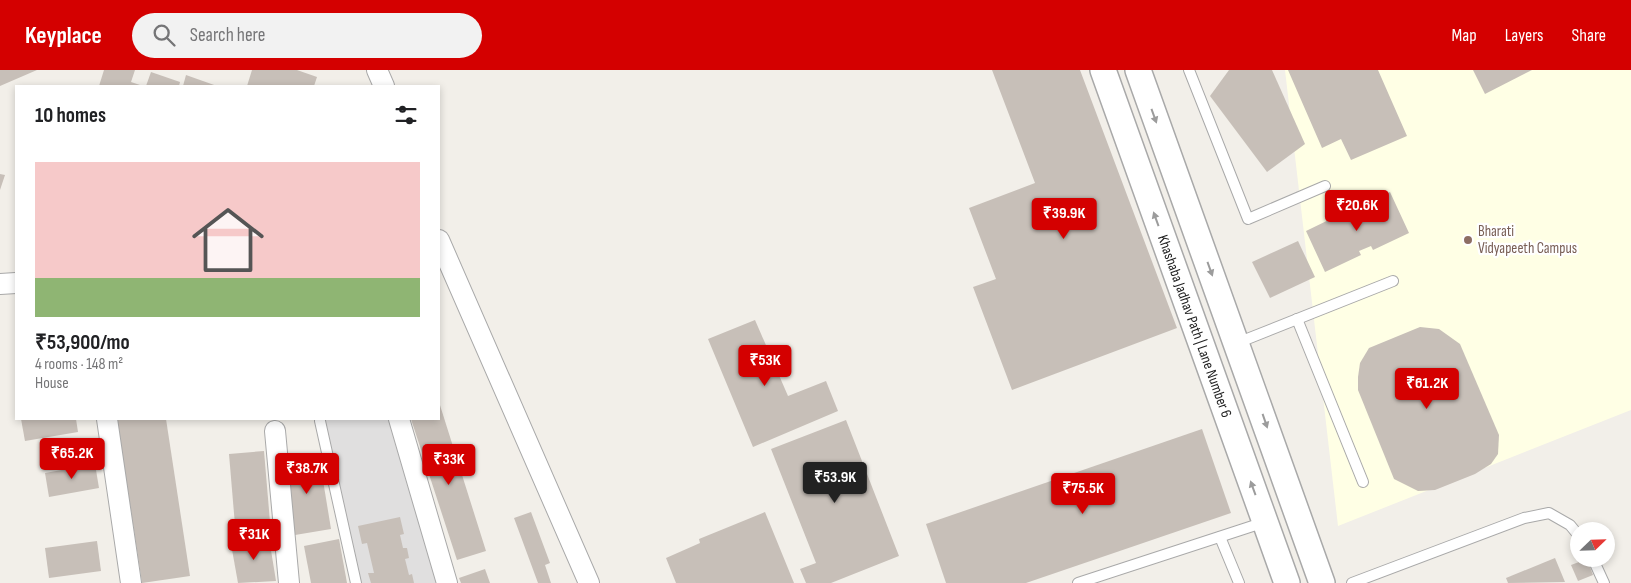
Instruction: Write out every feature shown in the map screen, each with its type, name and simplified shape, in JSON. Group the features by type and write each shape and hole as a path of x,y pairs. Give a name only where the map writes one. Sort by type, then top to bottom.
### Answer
{"street":[{"path":"377,70 384,85"},
{"name":"Khashaba Jadhav Path | Lane Number 6","path":"1103,70 1287,583"},
{"path":"1138,70 1322,583"},
{"path":"440,242 589,583"},
{"path":"0,284 15,283"},
{"path":"107,420 131,583"},
{"path":"399,420 447,583"},
{"path":"275,431 289,583"}],"lane":[{"path":"1189,70 1248,219 1325,186"},
{"path":"1237,343 1393,281"},
{"path":"1297,319 1363,482"},
{"path":"320,421 356,583"},
{"path":"1352,583 1524,518 1549,513 1570,525"},
{"path":"1078,583 1265,522"},
{"path":"1220,537 1239,583"},
{"path":"1597,568 1604,583"}],"shaded area":[{"name":"Bharati Vidyapeeth Campus","path":"1285,70 1631,70 1631,410 1338,526"},
{"path":"320,420 393,420 439,583 356,583"}],"building":[{"path":"0,70 37,70 0,86"},
{"path":"104,70 135,70 131,82 140,85 99,85"},
{"path":"252,70 297,70 317,77 314,85 247,85"},
{"path":"992,70 1080,70 1177,328 1012,390 973,287 996,279 969,208 1035,183"},
{"path":"1229,70 1272,70 1305,144 1267,172 1210,96"},
{"path":"1288,70 1378,70 1407,136 1351,160 1341,139 1322,148"},
{"path":"1473,70 1532,70 1485,94"},
{"path":"151,72 180,82 179,85 146,85"},
{"path":"186,75 214,85 183,85"},
{"path":"0,174 5,175 0,190"},
{"path":"1390,192 1409,233 1373,250 1371,246 1359,251 1361,255 1325,272 1306,231 1341,214 1343,218 1356,213 1355,208"},
{"path":"1298,241 1315,277 1270,298 1252,262"},
{"path":"755,320 788,396 826,381 838,411 753,447 708,339"},
{"path":"1420,327 1439,329 1460,344 1499,435 1498,454 1491,464 1475,474 1435,490 1418,491 1394,479 1358,390 1358,377 1360,363 1369,348"},
{"path":"440,405 486,551 457,560 411,420 440,420"},
{"path":"21,420 76,420 78,432 25,441"},
{"path":"117,420 166,420 190,576 142,583"},
{"path":"846,420 899,556 831,583 806,583 800,569 816,563 771,449"},
{"path":"1202,429 1231,513 1026,583 946,583 926,524"},
{"path":"264,451 270,522 235,525 229,454"},
{"path":"319,456 331,529 295,535 282,462"},
{"path":"95,464 99,488 49,497 45,473"},
{"path":"531,512 550,563 545,565 551,583 538,583 514,518"},
{"path":"765,512 794,583 676,583 666,558 700,543 699,539"},
{"path":"400,517 404,534 400,535 403,548 407,548 409,558 405,559 409,575 412,574 414,583 371,583 368,573 374,573 367,543 362,544 358,526"},
{"path":"269,538 276,581 238,583 231,544"},
{"path":"339,539 347,583 311,583 304,546"},
{"path":"97,541 101,571 49,578 45,548"},
{"path":"1555,558 1565,582 1508,583 1506,578"},
{"path":"1572,568 1590,568 1593,575 1578,581"},
{"path":"485,569 490,583 461,583 459,578"}],"place":[{"name":"Bharati Vidyapeeth Campus","path":"1468,240"}]}
